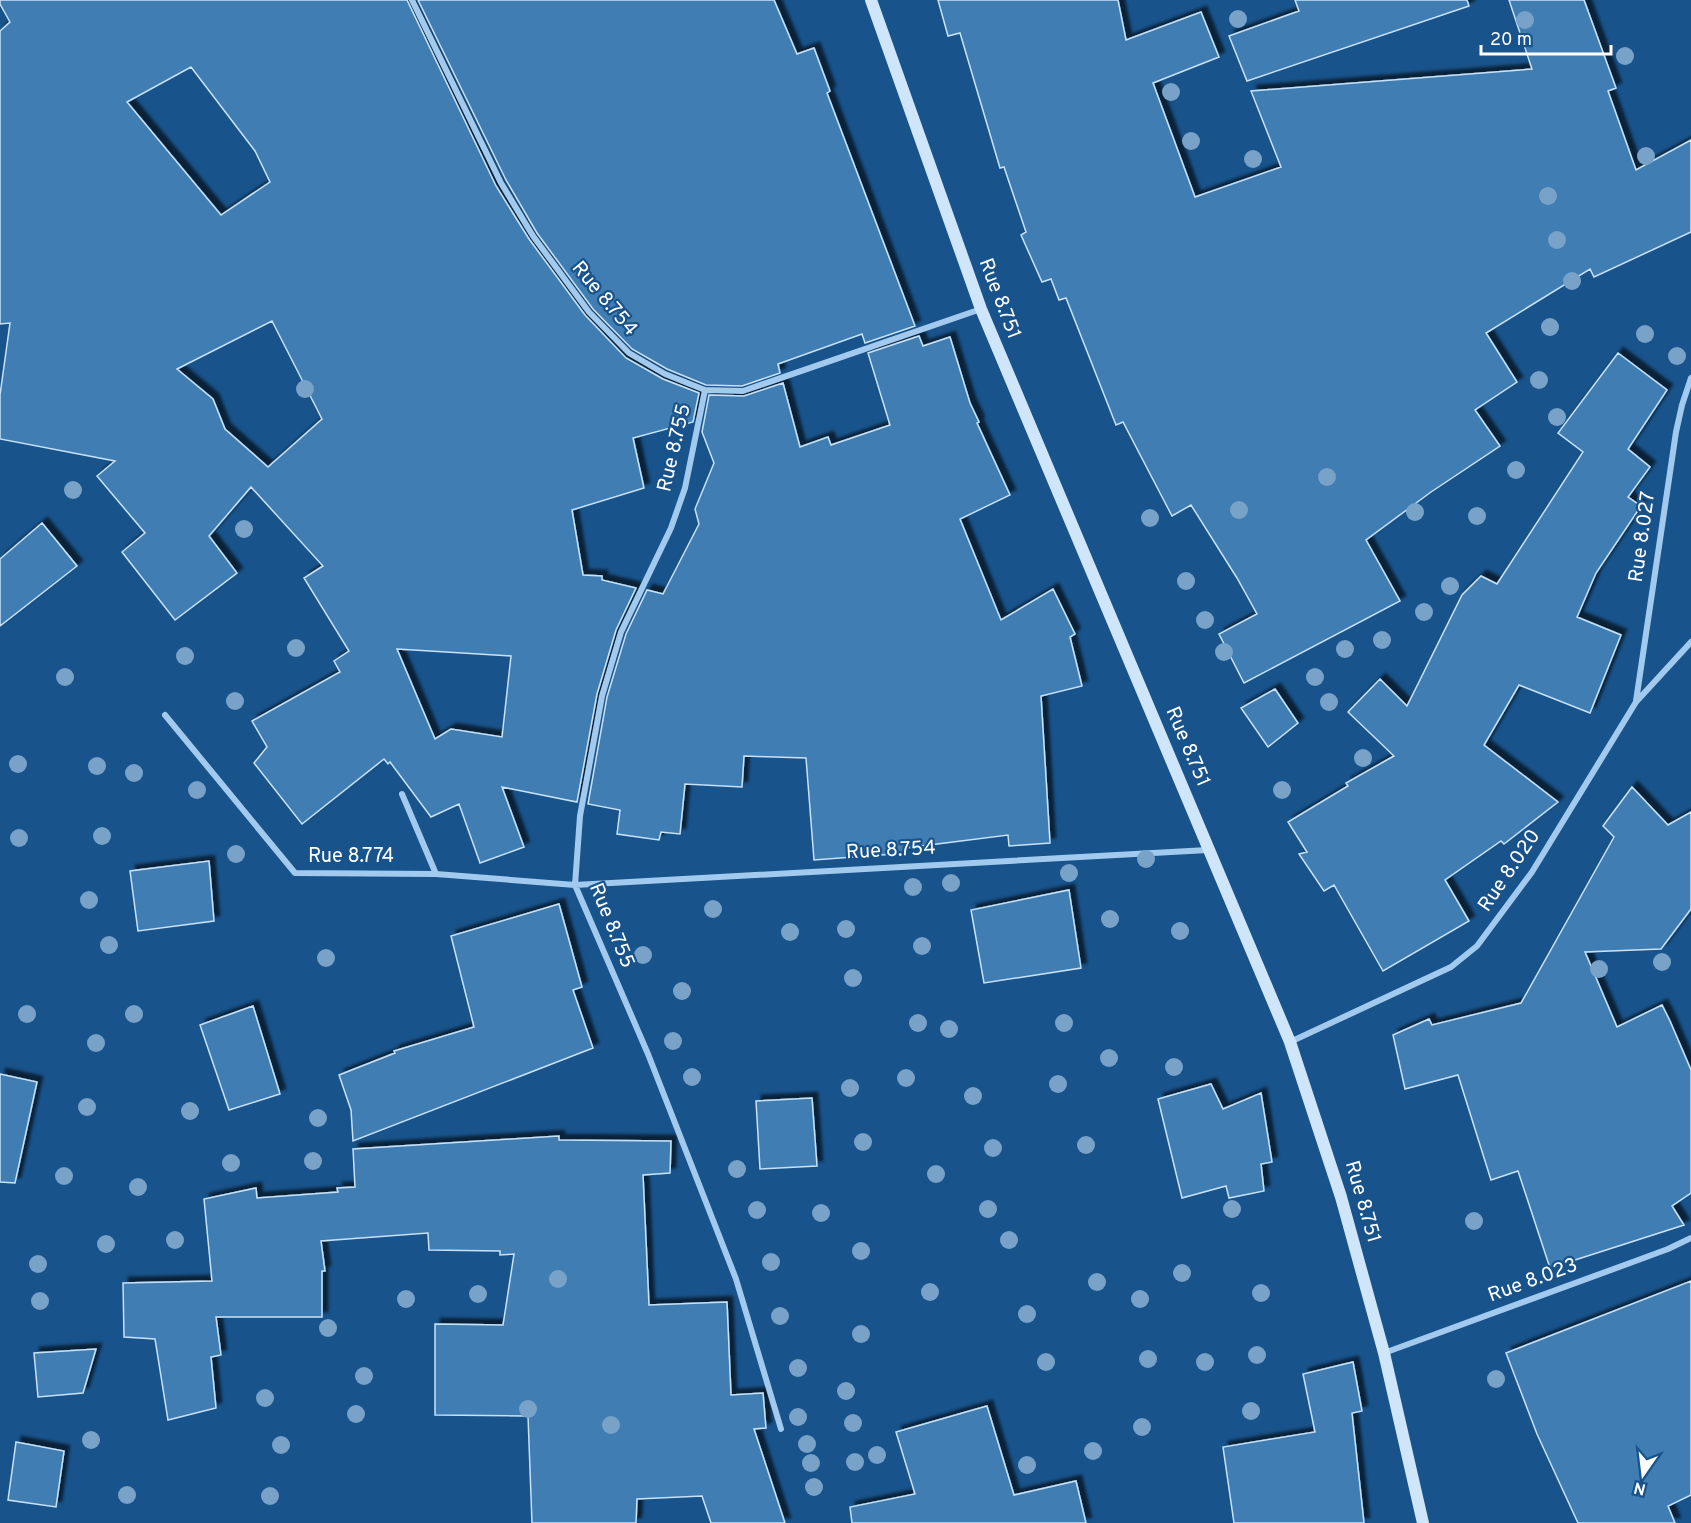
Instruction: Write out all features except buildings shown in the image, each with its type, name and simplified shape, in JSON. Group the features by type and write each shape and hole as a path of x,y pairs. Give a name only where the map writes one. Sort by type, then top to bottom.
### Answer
{"main road":[{"name":"Rue 8.751","path":"871,0 981,309 1290,1042 1341,1197 1384,1353 1423,1523"}],"street":[{"name":"Rue 8.754","path":"412,0 501,183 533,236 589,312 629,353 665,374 705,390 743,391 981,309"},
{"name":"Rue 8.027","path":"1636,702 1676,432 1691,378"},
{"name":"Rue 8.755","path":"705,390 685,488 671,528 621,632 602,696 580,816 575,885 648,1054 736,1279 781,1429"},
{"name":"Rue 8.020","path":"1290,1042 1450,967 1478,946 1532,872 1636,702 1691,642"},
{"name":"Rue 8.774","path":"165,715 295,873 436,874 575,885"},
{"path":"402,794 436,874"},
{"name":"Rue 8.754","path":"575,885 1209,850"},
{"name":"Rue 8.023","path":"1384,1353 1668,1249 1691,1238"}]}
